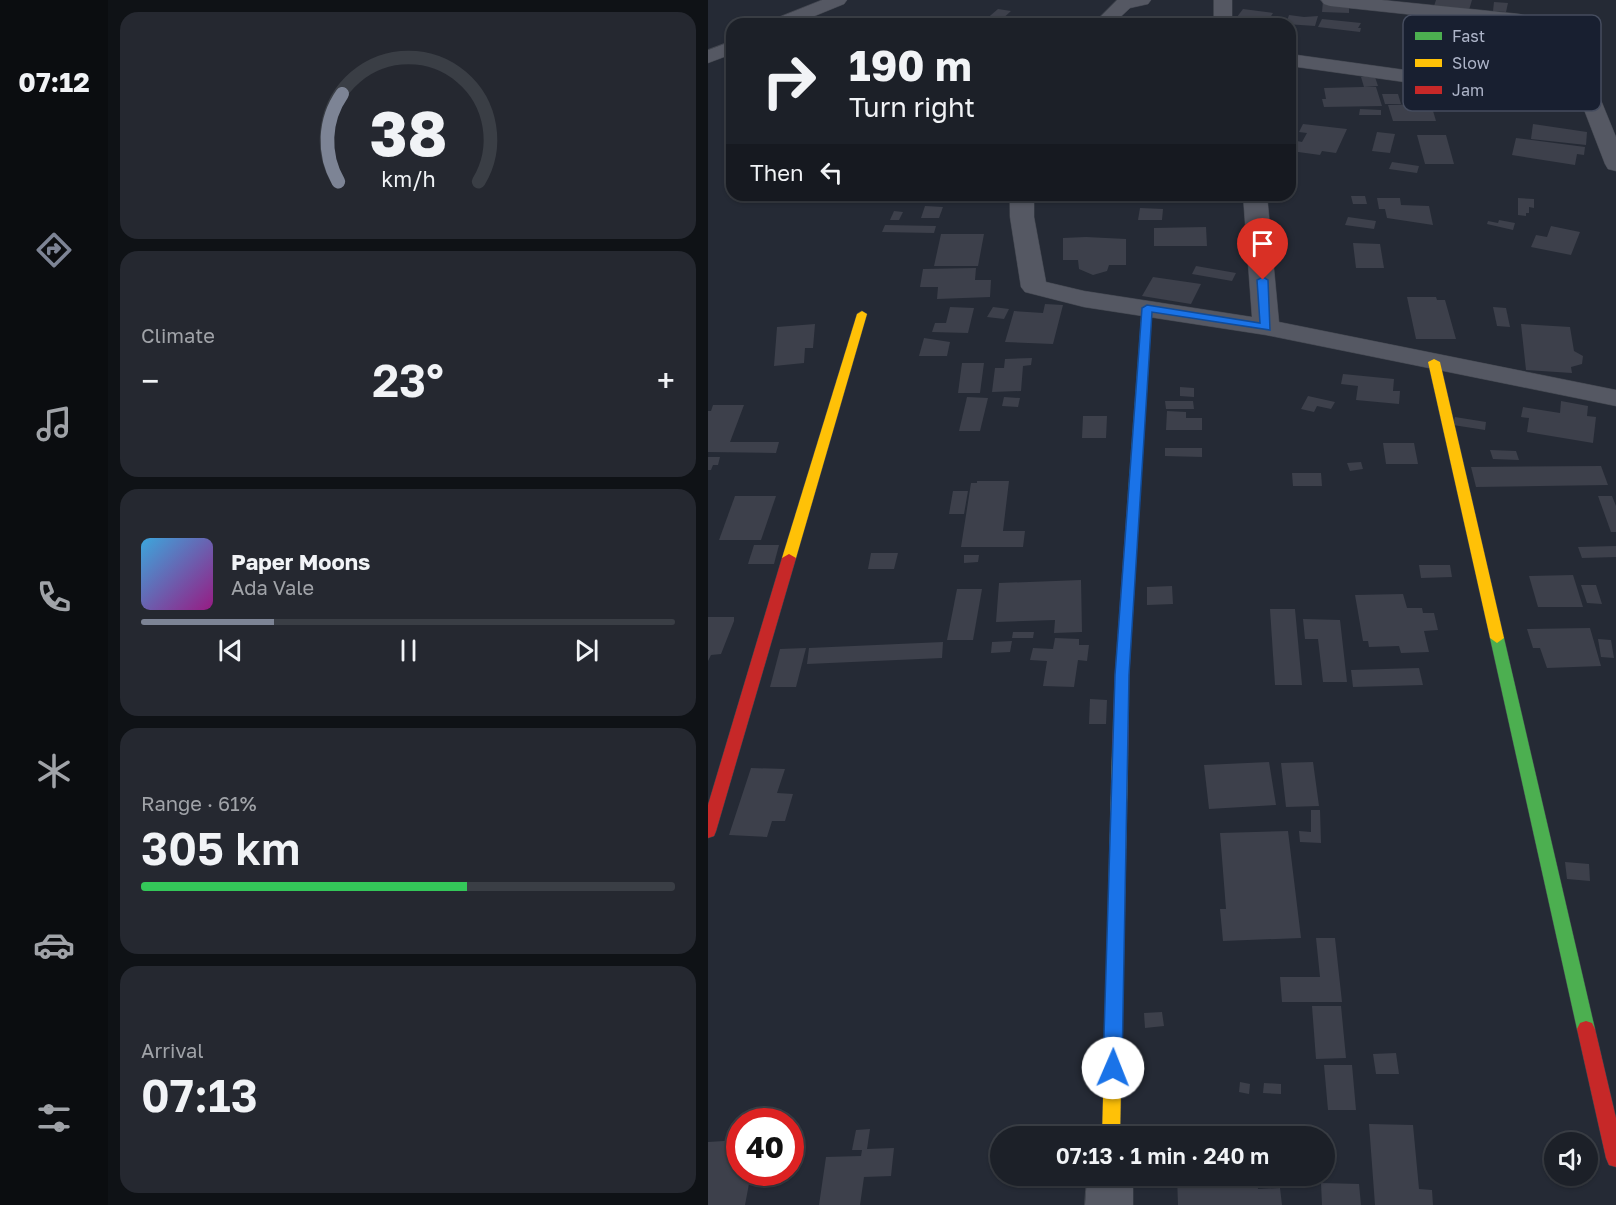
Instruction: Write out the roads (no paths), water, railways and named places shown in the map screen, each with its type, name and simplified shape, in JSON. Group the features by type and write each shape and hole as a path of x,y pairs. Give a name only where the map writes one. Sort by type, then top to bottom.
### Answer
{"street":[{"path":"794,18 838,0"},
{"path":"1108,18 1124,3 1142,0"},
{"path":"1223,0 1223,18"},
{"path":"1330,0 1472,15"},
{"path":"708,57 726,50"},
{"path":"1296,61 1403,76"},
{"path":"1595,111 1616,164"},
{"path":"1022,201 1022,217 1034,287 1084,299 1266,327 1616,398"},
{"path":"1256,201 1266,327"},
{"path":"1111,1126 1122,675 1147,308"},
{"path":"708,831 862,314"},
{"path":"1434,362 1616,1158"},
{"path":"1109,1205 1110,1186"}]}
